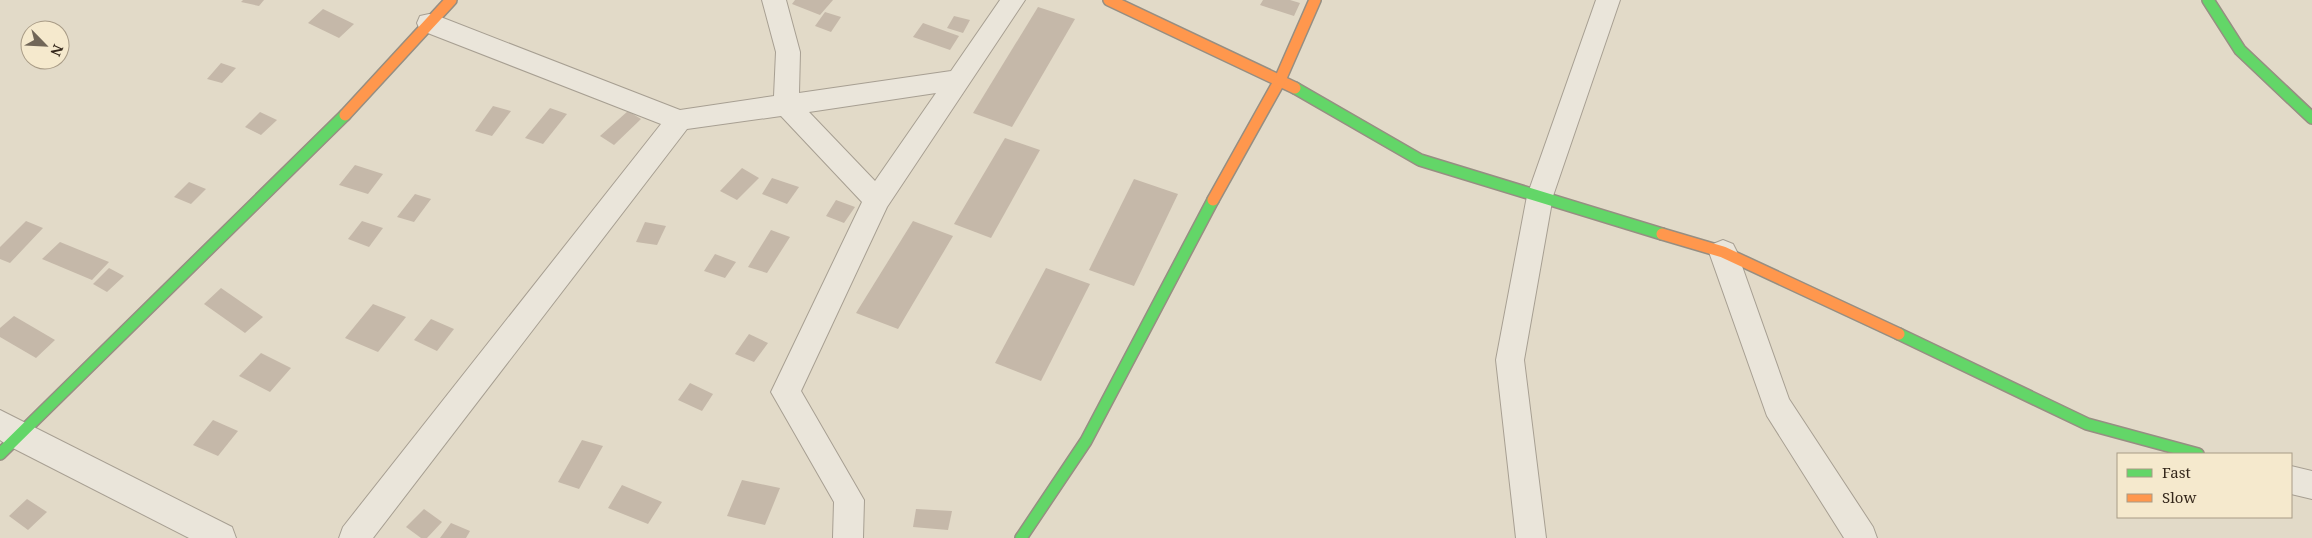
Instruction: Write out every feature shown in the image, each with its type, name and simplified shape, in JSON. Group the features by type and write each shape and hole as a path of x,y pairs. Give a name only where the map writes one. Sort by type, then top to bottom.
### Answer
{"street":[{"path":"221,538 6,438 354,106 451,0"},
{"path":"774,0 788,52 786,104 877,200"},
{"path":"848,538 850,500 786,392 877,200 1013,0"},
{"path":"1109,0 1280,80 1420,160 1723,252 1924,345 2087,424 2194,453"},
{"path":"1022,538 1086,441 1213,201 1280,80 1316,0"},
{"path":"1531,538 1510,360 1540,196 1608,0"},
{"path":"2208,0 2240,50 2312,118"},
{"path":"430,23 679,120 958,80"},
{"path":"354,538 679,120"},
{"path":"1723,252 1777,406 1862,538"},
{"path":"2292,480 2312,485"}],"building":[{"path":"243,0 264,0 259,6 241,2"},
{"path":"795,0 833,0 820,15 792,4"},
{"path":"1263,0 1290,0 1300,3 1294,16 1260,5"},
{"path":"1038,7 1075,19 1012,127 973,113"},
{"path":"323,9 354,24 339,38 308,23"},
{"path":"825,12 841,17 831,32 815,26"},
{"path":"954,16 970,20 963,33 947,28"},
{"path":"923,23 959,36 950,50 913,37"},
{"path":"221,63 236,68 222,83 207,79"},
{"path":"493,106 511,111 492,136 475,131"},
{"path":"550,108 567,114 543,144 525,138"},
{"path":"628,111 641,119 614,145 600,136"},
{"path":"260,112 277,120 261,135 245,127"},
{"path":"1005,138 1040,150 991,238 954,224"},
{"path":"355,165 383,174 368,194 339,185"},
{"path":"742,168 759,178 737,200 720,191"},
{"path":"772,178 799,187 787,204 762,194"},
{"path":"1134,179 1178,194 1134,286 1089,270"},
{"path":"189,182 206,189 191,204 174,197"},
{"path":"415,194 431,199 414,222 397,217"},
{"path":"836,200 855,207 844,223 826,216"},
{"path":"26,221 43,228 10,263 0,259 0,247"},
{"path":"362,221 383,228 369,247 348,239"},
{"path":"913,221 953,236 898,329 856,313"},
{"path":"645,222 666,226 657,245 636,242"},
{"path":"771,230 790,237 767,273 748,267"},
{"path":"60,242 109,262 92,280 42,259"},
{"path":"715,254 736,262 725,278 704,271"},
{"path":"109,268 124,276 107,292 93,284"},
{"path":"1046,268 1090,284 1041,381 995,363"},
{"path":"221,288 263,317 245,333 204,304"},
{"path":"373,304 406,317 378,352 345,338"},
{"path":"14,316 55,340 36,358 0,337 0,328"},
{"path":"431,319 454,329 437,351 414,340"},
{"path":"749,334 768,343 754,362 735,354"},
{"path":"261,353 291,368 270,392 239,376"},
{"path":"690,383 713,394 702,411 678,400"},
{"path":"213,420 238,431 218,456 193,445"},
{"path":"582,440 603,446 579,489 558,482"},
{"path":"742,480 780,488 765,525 727,516"},
{"path":"622,485 662,502 648,524 608,508"},
{"path":"27,499 47,512 28,530 9,516"},
{"path":"424,509 442,522 427,538 421,538 406,527"},
{"path":"916,509 952,511 948,530 913,527"},
{"path":"451,523 470,531 466,538 440,538"}],"traffic: fast":[{"path":"2208,0 2240,50 2312,118"},
{"path":"1295,88 1420,160 1662,234"},
{"path":"0,454 345,115"},
{"path":"1021,538 1086,441 1213,200"},
{"path":"1899,334 2087,424 2194,453"}],"traffic: slow":[{"path":"345,115 451,0"},
{"path":"1109,0 1295,88"},
{"path":"1213,200 1280,80 1315,0"},
{"path":"1662,234 1723,252 1899,334"}]}
